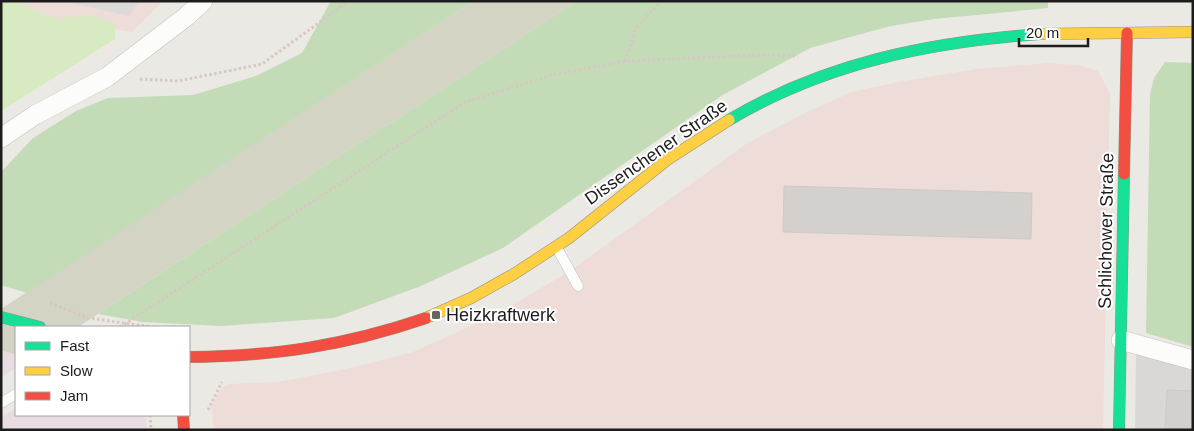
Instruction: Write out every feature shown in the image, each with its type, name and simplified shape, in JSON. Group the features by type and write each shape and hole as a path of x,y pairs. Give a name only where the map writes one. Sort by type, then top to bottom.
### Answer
{"main road":[{"name":"Dissenchener Straße","path":"190,357 233,358 341,345 391,332 436,315 487,289 556,247 648,175 736,116 820,76 889,54 947,43 1010,36 1193,32"},
{"name":"Schlichower Straße","path":"1118,430 1127,33"},
{"path":"1,317 36,326"},
{"path":"183,416 184,430"}],"street":[{"path":"1,138 34,116 107,77 187,16 202,1"},
{"path":"1121,340 1193,360"}],"lane":[{"path":"556,247 578,286"},
{"path":"1,403 15,395"}],"path":[{"path":"107,77 178,81 262,64 349,1"},
{"path":"625,61 636,28 661,1"},
{"path":"121,326 465,102 552,75 625,61 762,55 805,56"},
{"path":"44,301 88,318 143,326"},
{"path":"206,414 224,379"},
{"path":"150,416 151,430"}],"shaded area":[{"path":"14,1 163,1 132,32 54,18"},
{"path":"64,1 139,1 129,16"},
{"path":"473,1 577,1 80,326 15,326 15,355 1,350 1,309"},
{"path":"1048,63 1078,65 1098,71 1110,93 1103,430 213,430 212,405 222,388 230,384 278,382 346,369 413,352 497,314 570,271 749,142 809,111 852,92 976,69"},
{"path":"1,350 15,355 15,369 1,377"},
{"path":"1136,354 1193,369 1193,430 1135,430"},
{"path":"15,409 15,416 146,416 147,430 1,430 1,417"}],"green space":[{"path":"1,1 14,1 54,18 93,15 115,25 115,39 1,111"},
{"path":"331,1 473,1 27,293 1,285 1,172 33,138 76,111 108,98 193,95 256,76 302,53"},
{"path":"577,1 1048,1 1048,8 934,19 891,26 810,48 721,96 503,248 421,286 334,318 222,326 143,322 98,314"},
{"path":"1165,62 1193,63 1193,347 1146,333 1150,94 1154,78"}],"building":[{"path":"784,186 1032,193 1031,239 783,232"},
{"path":"1167,390 1193,391 1193,430 1165,430"}],"traffic: fast":[{"path":"729,120 765,100 802,84 840,70 879,59 958,43 1040,34"},
{"path":"1119,430 1124,174"},
{"path":"1,317 36,326"}],"traffic: slow":[{"path":"1040,34 1193,32"},
{"path":"426,318 471,298 514,274 569,238 667,160 729,120"}],"traffic: jam":[{"path":"1124,174 1127,33"},
{"path":"190,357 280,352 309,348 366,336 426,318"},
{"path":"183,416 184,430"}],"place":[{"name":"Heizkraftwerk","path":"436,315"}]}
